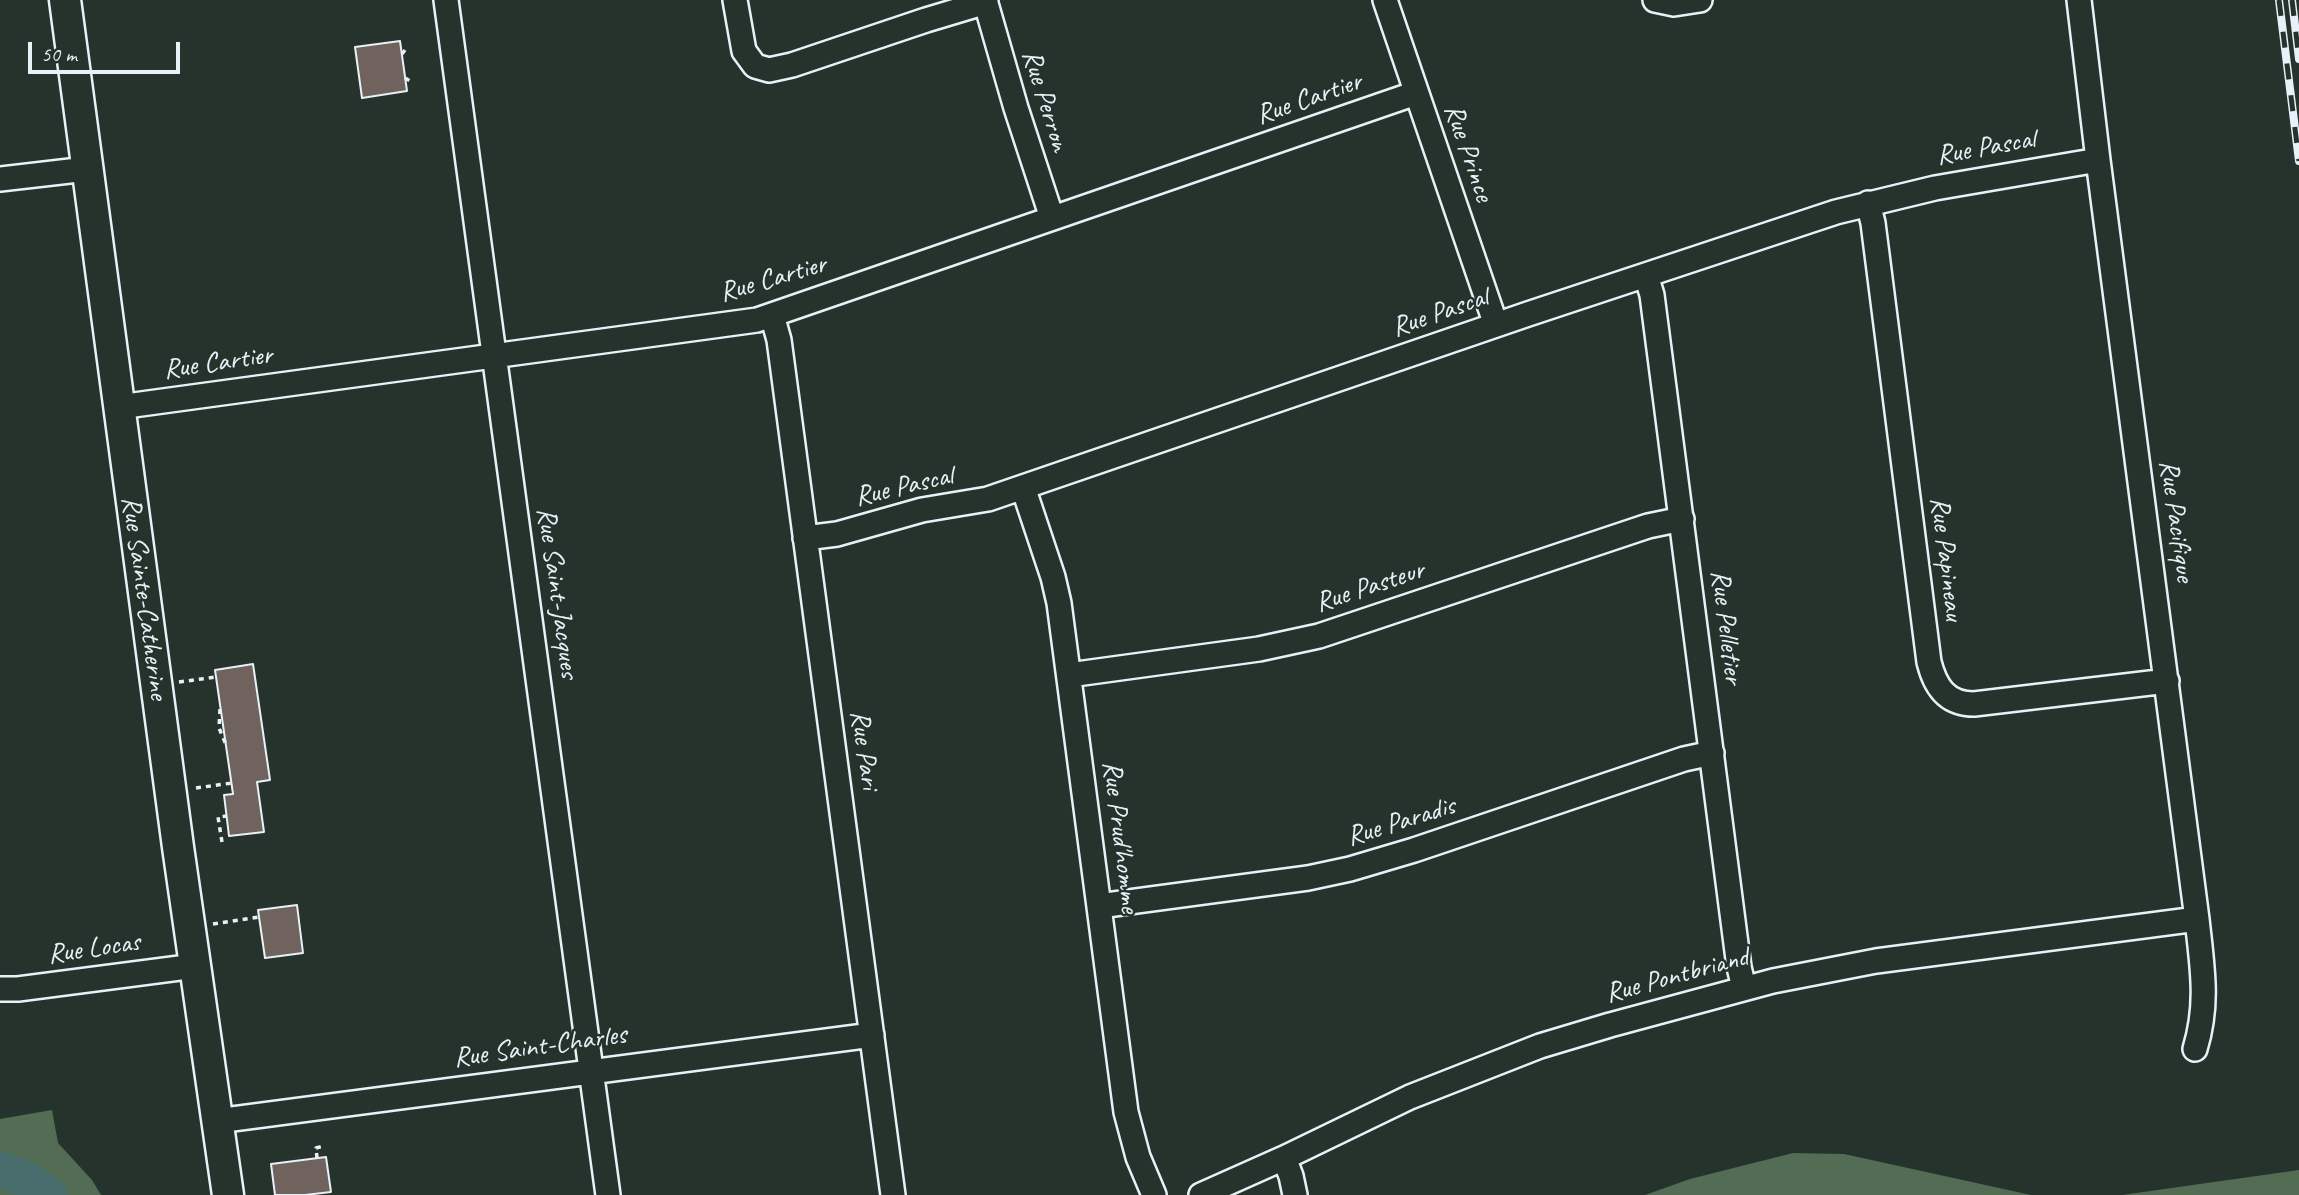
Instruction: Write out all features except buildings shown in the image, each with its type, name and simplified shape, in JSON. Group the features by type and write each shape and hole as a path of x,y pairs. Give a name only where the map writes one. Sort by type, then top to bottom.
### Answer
{"street":[{"name":"Rue Sainte-Catherine","path":"65,0 228,1195"},
{"name":"Rue Saint-Jacques","path":"446,0 608,1195"},
{"path":"735,0 744,51 755,66 769,69 792,65 986,1"},
{"name":"Rue Prince","path":"1385,0 1496,325"},
{"path":"1655,0 1674,4 1700,0"},
{"name":"Rue Pacifique","path":"2079,0 2197,919 2204,995 2203,1018 2195,1049"},
{"name":"Rue Perron","path":"986,1 1016,108 1052,218"},
{"name":"Rue Cartier","path":"119,407 743,323 1416,93"},
{"name":"Rue Pascal","path":"805,538 836,534 922,510 988,499 1826,215 1970,181 2098,160"},
{"path":"0,179 87,169"},
{"name":"Rue Papineau","path":"1868,203 1872,216 1929,662 1936,684 1957,702 1974,704 2167,681"},
{"name":"Rue Pelletier","path":"1646,275 1652,295 1739,967 1744,988"},
{"name":"Rue Pari","path":"772,315 779,340 893,1195"},
{"name":"Rue Prud'homme","path":"1023,487 1056,589 1128,1124 1154,1195"},
{"name":"Rue Pasteur","path":"1069,675 1251,651 1310,638 1648,526 1682,519"},
{"name":"Rue Paradis","path":"1099,906 1308,878 1350,869 1684,759 1712,753"},
{"name":"Rue Pontbriand","path":"1201,1195 1410,1097 1520,1054 1610,1025 1744,988 1902,956 2197,919"},
{"name":"Rue Locas","path":"0,989 18,989 195,966"},
{"name":"Rue Saint-Charles","path":"216,1121 872,1035"},
{"path":"1284,1158 1292,1176 1295,1195"}],"path":[{"path":"402,54 408,46"},
{"path":"405,78 412,82"},
{"path":"172,683 216,677"},
{"path":"220,709 219,728 227,747"},
{"path":"186,789 232,783"},
{"path":"222,842 218,817 227,816"},
{"path":"204,925 259,918"},
{"path":"317,1158 316,1148 324,1146"}],"green space":[{"path":"52,1110 58,1143 92,1180 101,1195 0,1195 0,1119"},
{"path":"1793,1153 1844,1154 2031,1195 1645,1195 1690,1179"},
{"path":"2299,1170 2299,1195 2122,1195"}],"waterway":[{"path":"0,1170 20,1176 49,1195"}],"railway":[{"path":"2279,0 2299,161"},
{"path":"2292,0 2299,59"}]}
